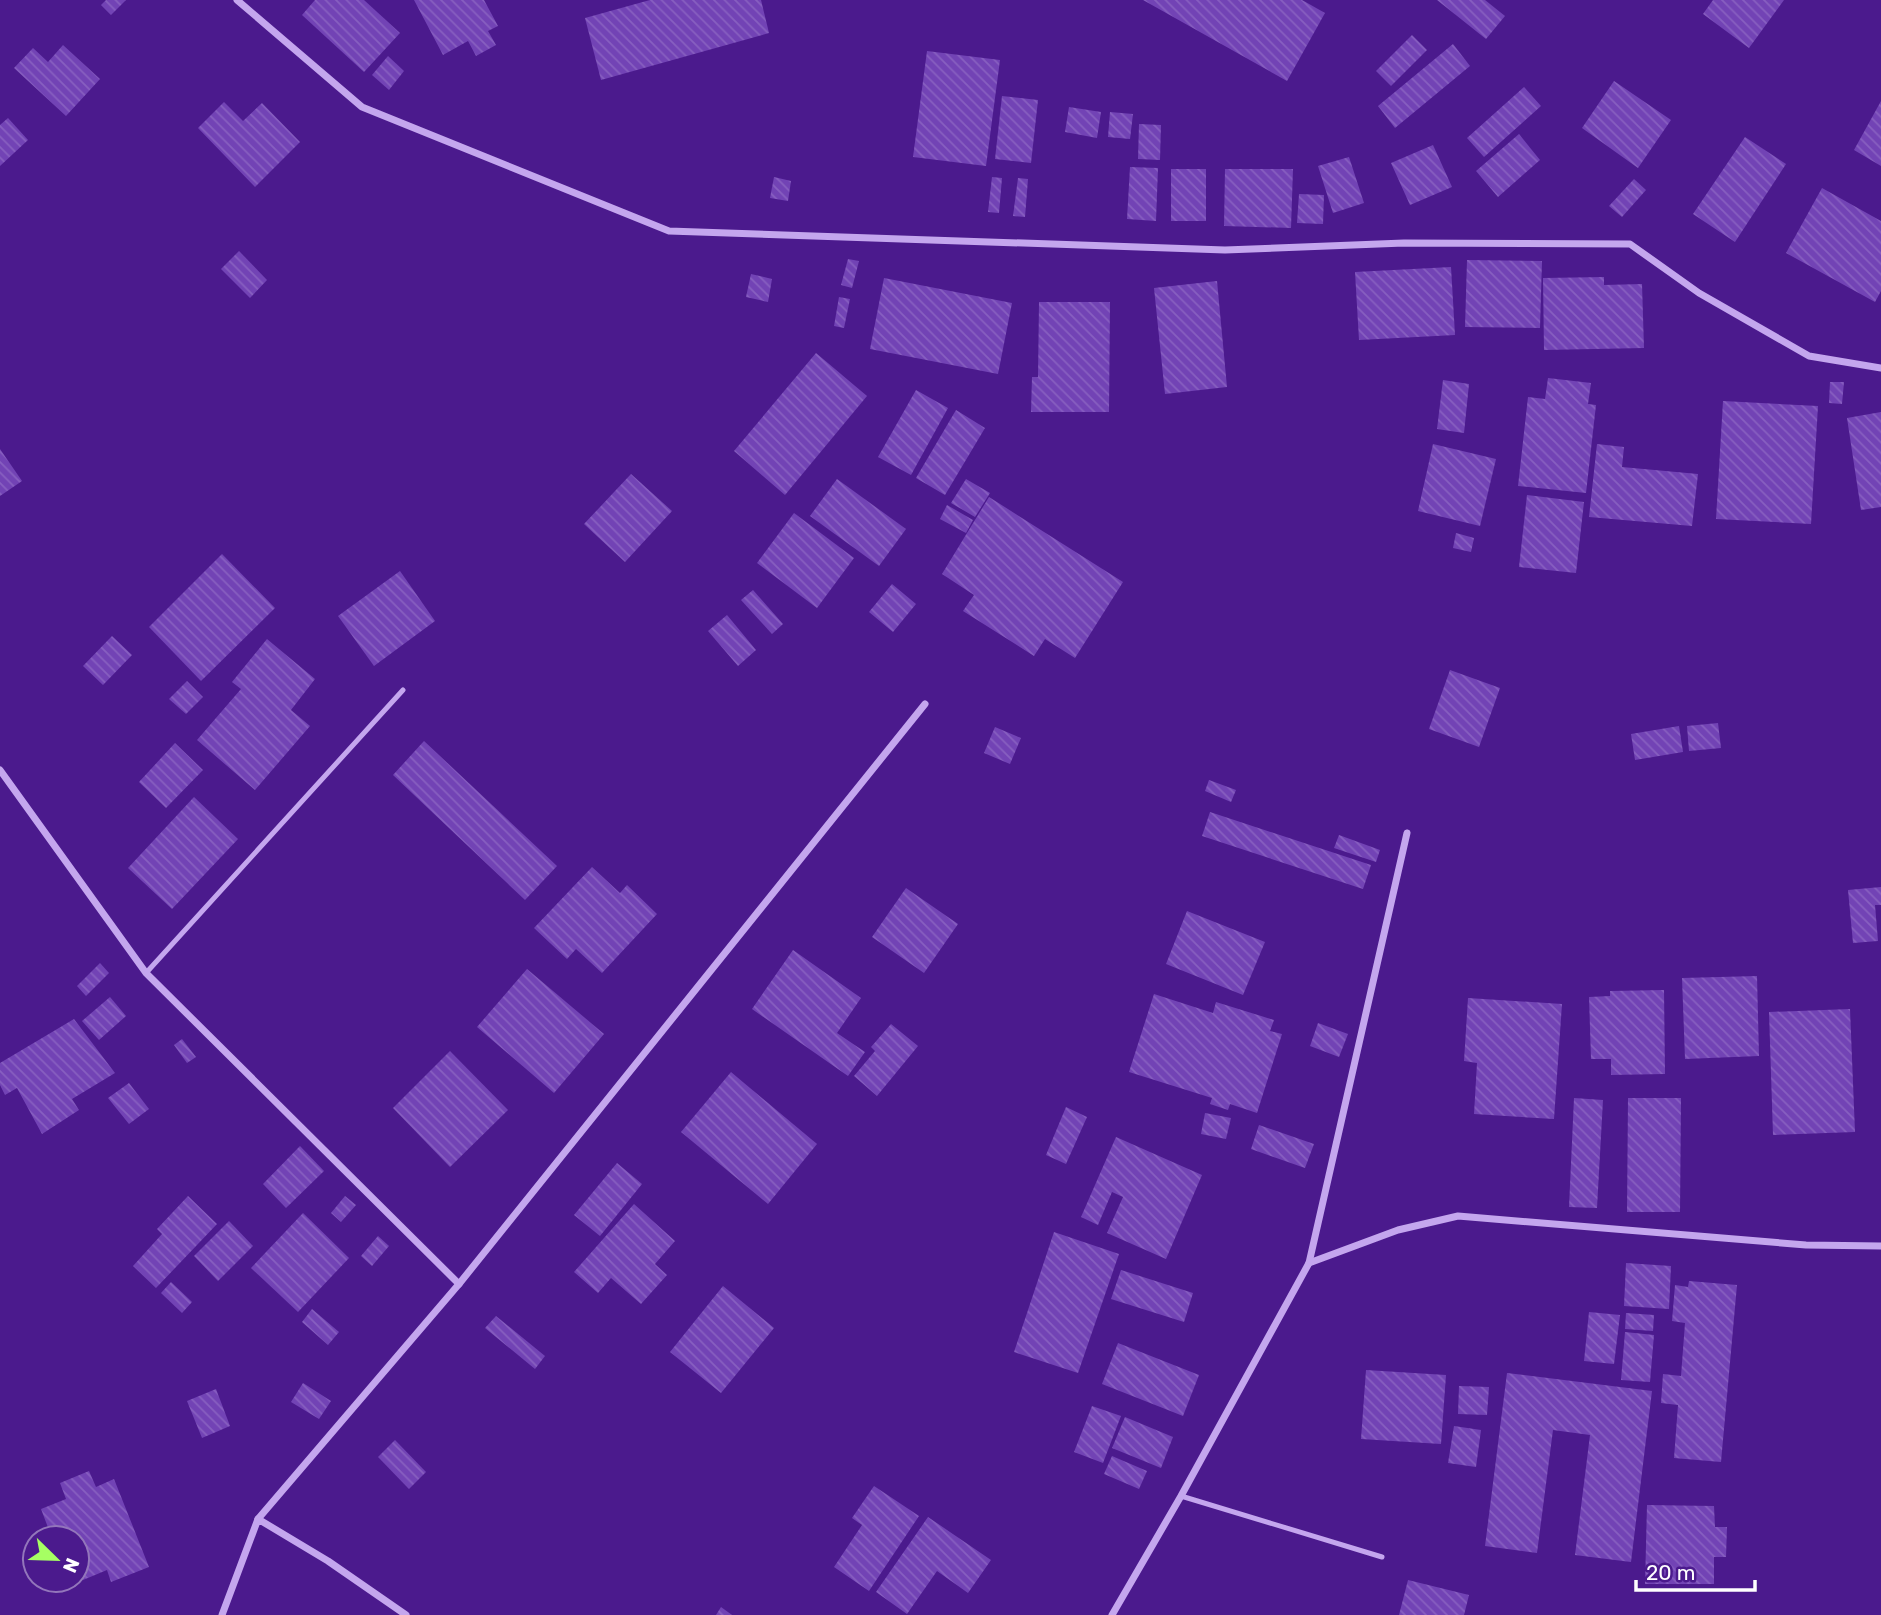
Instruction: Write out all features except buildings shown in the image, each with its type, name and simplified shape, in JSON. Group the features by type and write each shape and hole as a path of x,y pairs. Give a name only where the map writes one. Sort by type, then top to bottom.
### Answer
{"street":[{"path":"237,0 362,107 669,231 1225,250 1404,243 1630,244 1699,293 1809,355 1881,368"},
{"path":"222,1615 258,1519 460,1284 925,704"},
{"path":"0,770 146,973 460,1284"},
{"path":"1112,1615 1309,1263 1407,833"},
{"path":"1309,1263 1398,1230 1458,1216 1806,1245 1881,1247"},
{"path":"258,1519 328,1561 406,1615"}],"lane":[{"path":"146,973 403,690"},
{"path":"1181,1496 1382,1557"}]}
